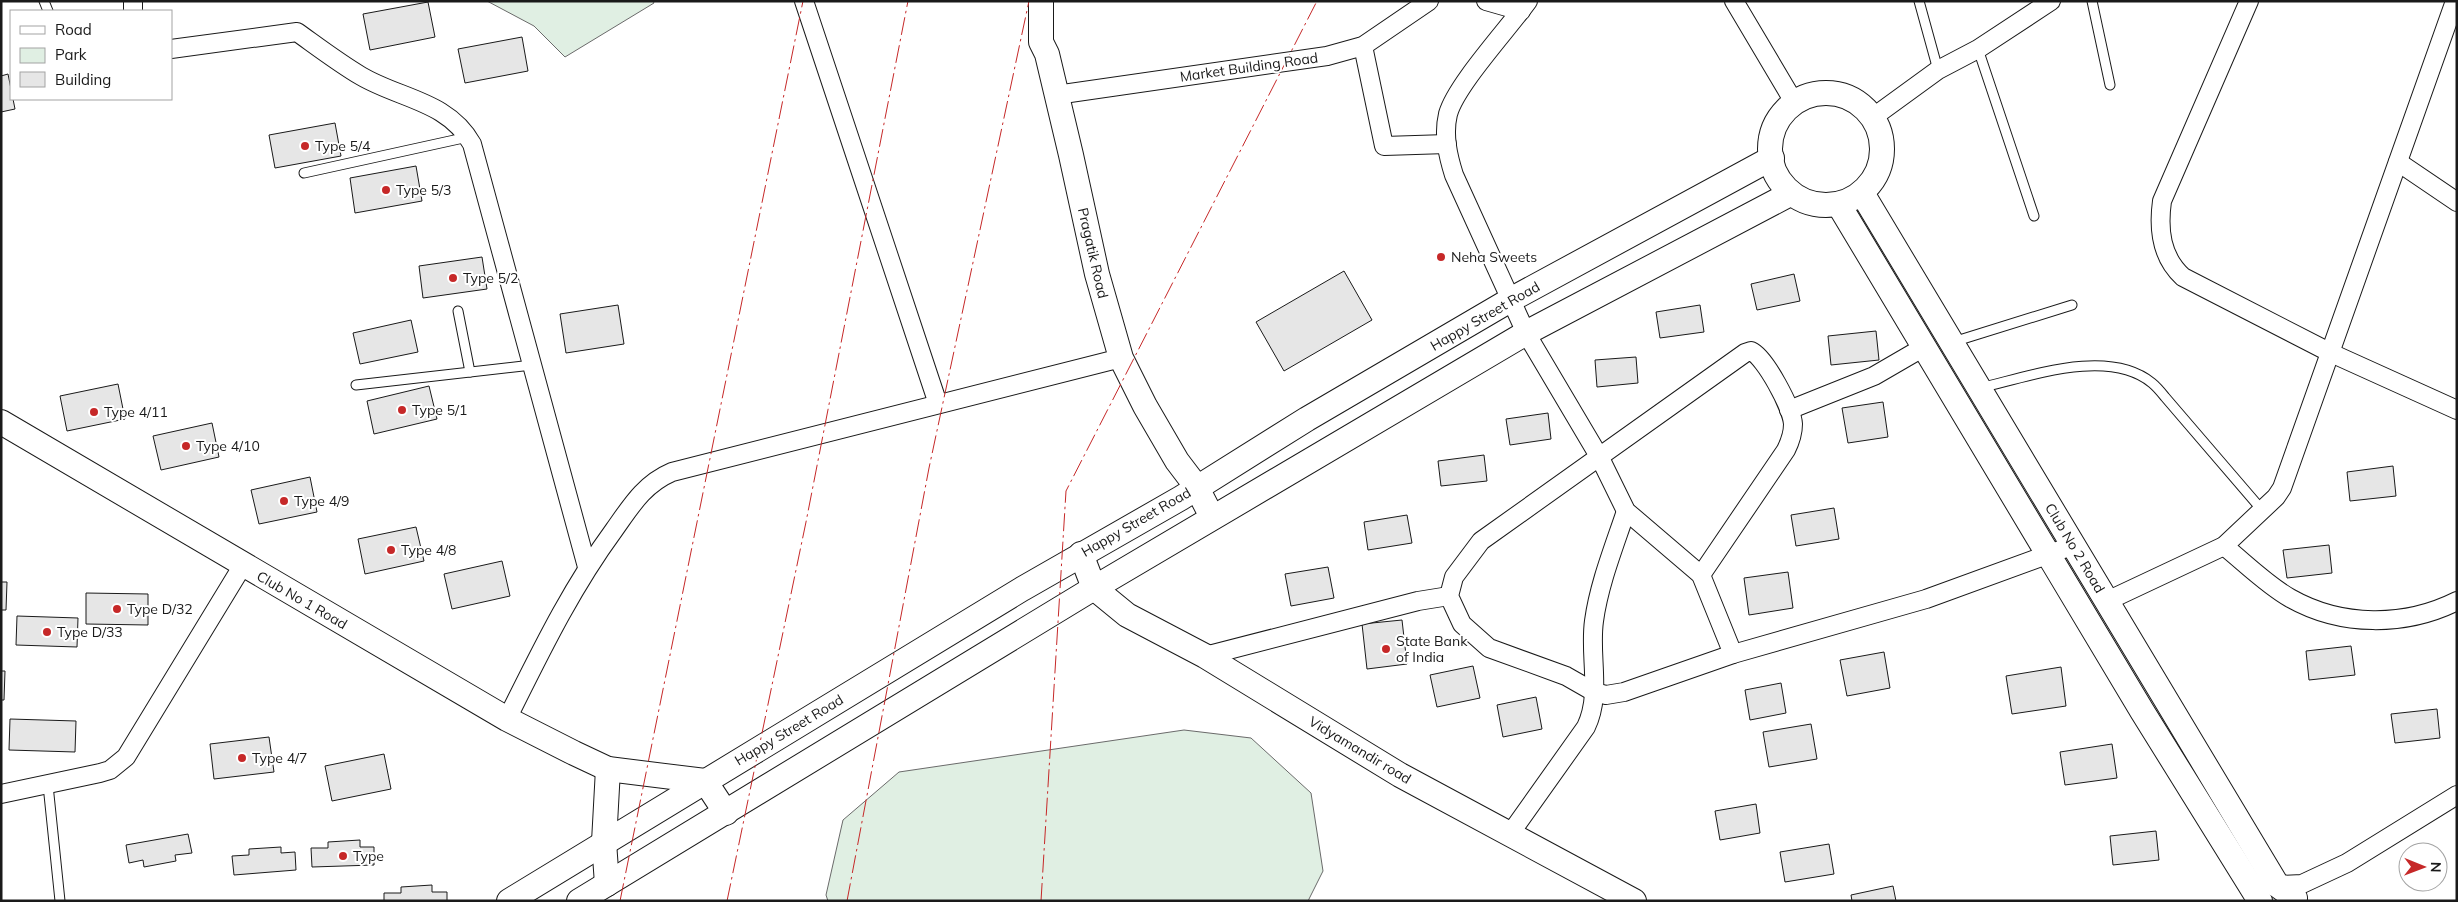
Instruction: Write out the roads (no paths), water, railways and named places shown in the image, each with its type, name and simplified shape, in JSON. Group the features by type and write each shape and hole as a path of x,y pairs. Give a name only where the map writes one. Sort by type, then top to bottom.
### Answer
{"street":[{"path":"804,1 938,404"},
{"name":"Pragatik Road","path":"1042,1 1041,42 1047,54 1097,274 1121,358 1145,406 1177,461 1196,486 1212,517"},
{"name":"Market Building Road","path":"1056,95 1327,56 1363,46 1429,1"},
{"path":"1486,1 1525,6"},
{"path":"1734,1 1794,102"},
{"path":"2249,1 2162,201 2160,220 2162,239 2172,267 2183,277 2332,353 2457,410"},
{"path":"2108,601 2224,546 2276,497 2287,478 2455,1"},
{"path":"1872,118 1938,70 1978,49 2043,4"},
{"path":"1525,6 1456,95 1448,114 1447,144 1454,175 1526,332 1600,458 1626,510 1701,575 1733,654"},
{"path":"172,49 297,32 362,76 443,112 456,121 472,144 587,567"},
{"path":"1363,46 1384,146 1447,144"},
{"path":"1820,93 1838,94 1854,101 1872,118 1882,144 1880,162 1874,179 1862,193 1839,205 1826,206 1806,203 1790,194 1777,179 1769,142 1775,123 1794,102 1820,93"},
{"name":"Happy Street Road","path":"509,901 1040,578 1181,498 1196,486 1512,299 1772,158"},
{"path":"2398,162 2457,202"},
{"name":"Club No 2 Road","path":"1862,193 2108,601 2291,892"},
{"path":"579,901 1132,565 1526,332 1790,194"},
{"name":"Club No 2 Road","path":"1839,205 2142,711 2219,832 2256,900"},
{"path":"1790,410 1874,376 1924,347"},
{"path":"1701,575 1786,450 1792,430 1790,410 1761,358 1751,351 1745,353 1481,541 1454,577 1449,596 1462,624 1489,648 1566,676 1594,692 1606,695 1624,692 1733,654 1926,599 2074,545"},
{"path":"507,719 569,596 587,567 643,490 657,478 672,472 1121,358"},
{"name":"Club No 1 Road","path":"1,422 507,719 608,769 705,781"},
{"path":"1510,834 1586,727 1591,716 1594,692 1592,641 1596,606 1626,510"},
{"path":"1120,531 1132,565"},
{"path":"2224,546 2290,598 2339,617 2368,620 2410,617 2429,613 2457,601"},
{"path":"1081,554 1094,588"},
{"path":"1,794 110,770 126,757 243,565"},
{"path":"1040,578 1052,614"},
{"name":"Vidyamandir road","path":"1094,588 1127,614 1205,656 1400,775 1634,901"},
{"path":"1205,656 1418,601 1449,596"},
{"path":"607,884 604,842 608,769"},
{"path":"705,781 726,813"},
{"path":"2256,900 2291,892 2347,863 2457,795"}],"lane":[{"path":"1919,1 1938,70"},
{"path":"2092,1 2110,85"},
{"path":"1978,49 2034,216"},
{"path":"304,173 468,137"},
{"path":"1952,342 2072,305"},
{"path":"458,311 470,372"},
{"path":"356,385 532,365"},
{"path":"1980,388 2078,366 2122,369 2137,374 2152,382 2166,397 2262,510"},
{"path":"48,785 60,901"}],"place":[{"name":"Type 5/4","path":"305,146"},
{"name":"Type 5/3","path":"386,190"},
{"name":"Neha Sweets","path":"1441,257"},
{"name":"Type 5/2","path":"453,278"},
{"name":"Type 5/1","path":"402,410"},
{"name":"Type 4/11","path":"94,412"},
{"name":"Type 4/10","path":"186,446"},
{"name":"Type 4/9","path":"284,501"},
{"name":"Type 4/8","path":"391,550"},
{"name":"Type D/32","path":"117,609"},
{"name":"Type D/33","path":"47,632"},
{"name":"State Bank of India","path":"1386,649"},
{"name":"Type 4/7","path":"242,758"},
{"name":"Type","path":"343,856"}]}
